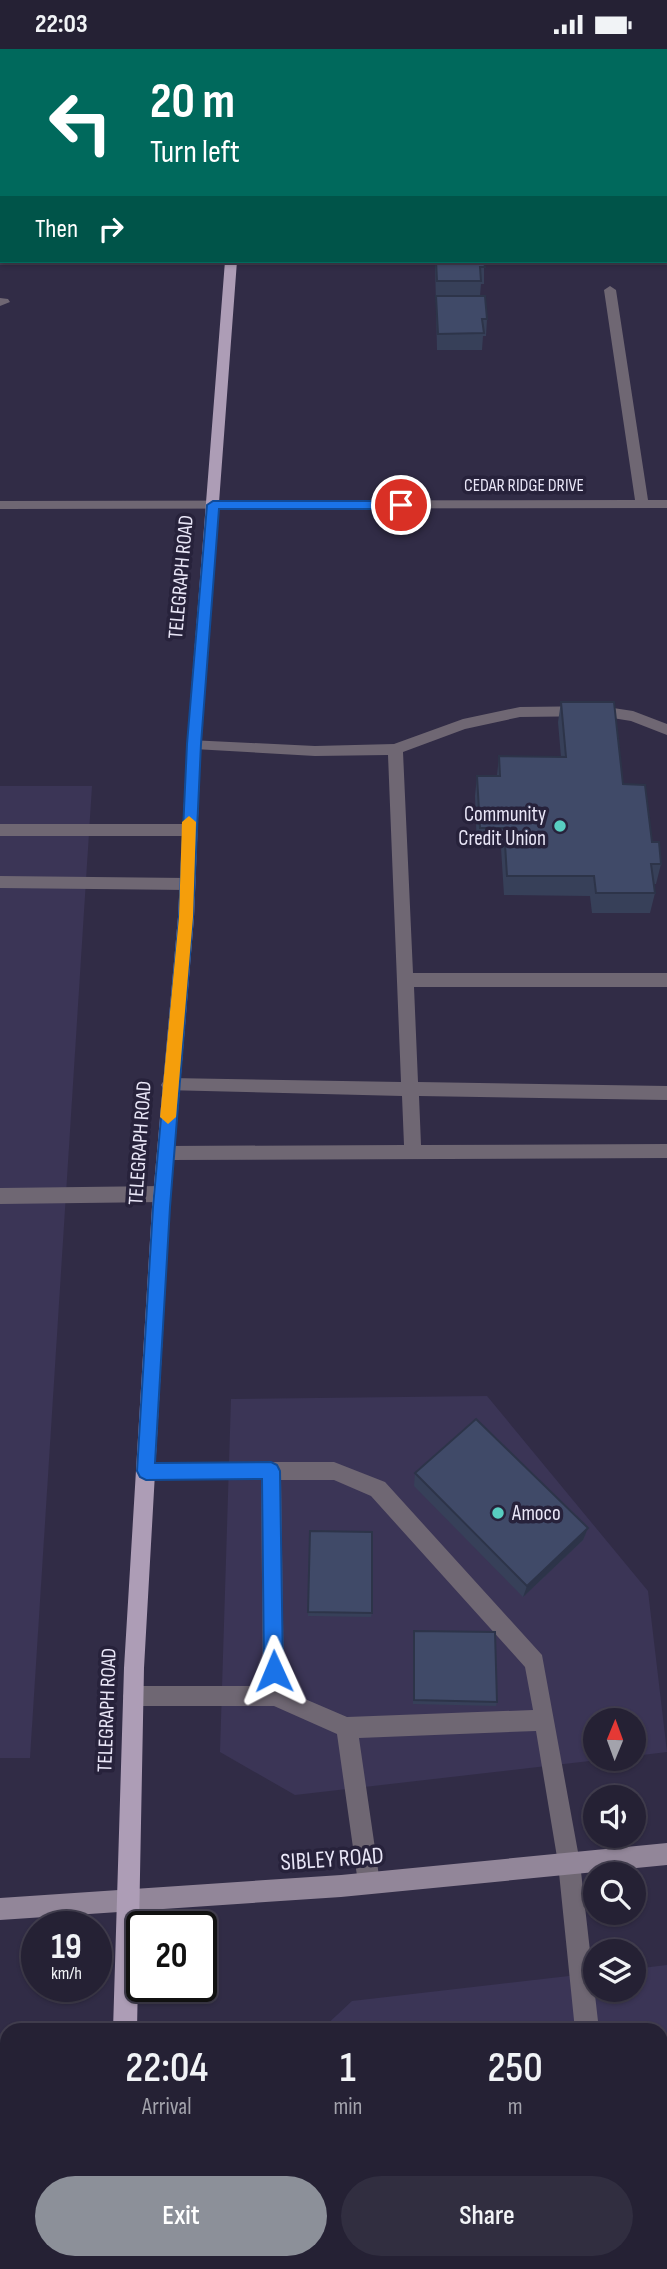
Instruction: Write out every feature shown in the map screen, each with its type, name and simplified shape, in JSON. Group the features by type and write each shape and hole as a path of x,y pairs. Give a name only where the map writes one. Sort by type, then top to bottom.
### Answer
{"main road":[{"name":"TELEGRAPH ROAD","path":"125,2023 133,1696 146,1471 170,1086 187,884 194,744 231,263"},
{"name":"SIBLEY ROAD","path":"0,1909 369,1883 667,1854"}],"street":[{"path":"378,49 392,49"},
{"path":"610,290 642,505"},
{"name":"CEDAR RIDGE DRIVE","path":"0,505 667,505"},
{"path":"194,744 314,751 395,749 463,725 520,712 600,711 633,716 667,730"},
{"path":"395,749 413,1151"},
{"path":"0,830 188,830"},
{"path":"0,882 187,884"},
{"path":"405,980 667,980"},
{"path":"170,1086 667,1093"},
{"path":"166,1153 667,1151"},
{"path":"0,1196 163,1194"},
{"path":"146,1471 334,1471 378,1489 535,1662 569,1863 586,2023"},
{"path":"271,1471 274,1696"},
{"path":"133,1696 274,1696 347,1728 545,1720"},
{"path":"347,1728 369,1883"}],"shaded area":[{"path":"0,786 92,786 30,1758 0,1758"},
{"path":"487,1396 648,1591 667,1752 646,1755 646,1708 583,1708 583,1762 295,1795 220,1752 231,1399"},
{"path":"667,1965 667,2023 328,2023 352,2001 583,1974 583,2002 646,2002 646,1968"}],"building":[{"path":"436,263 484,263 485,267 480,267 481,281 437,281"},
{"path":"436,296 485,296 487,319 482,319 484,333 438,334"},
{"name":"Community Credit Union","path":"561,702 614,702 623,784 645,785 652,842 659,842 661,864 651,864 655,893 596,893 594,876 507,876 504,828 480,828 477,776 500,776 499,756 566,757"},
{"name":"Amoco","path":"476,1419 588,1528 527,1586 415,1473"},
{"path":"310,1531 372,1532 372,1613 308,1612"},
{"path":"414,1631 495,1632 497,1702 414,1700"}],"slow traffic":[{"path":"168,1117 186,917 189,822"}],"place":[{"name":"Community Credit Union","path":"560,826"},
{"name":"Amoco","path":"498,1513"}],"route":[{"path":"274,1671 271,1471 146,1471 170,1086 186,917 188,830 213,505 401,505"}]}
